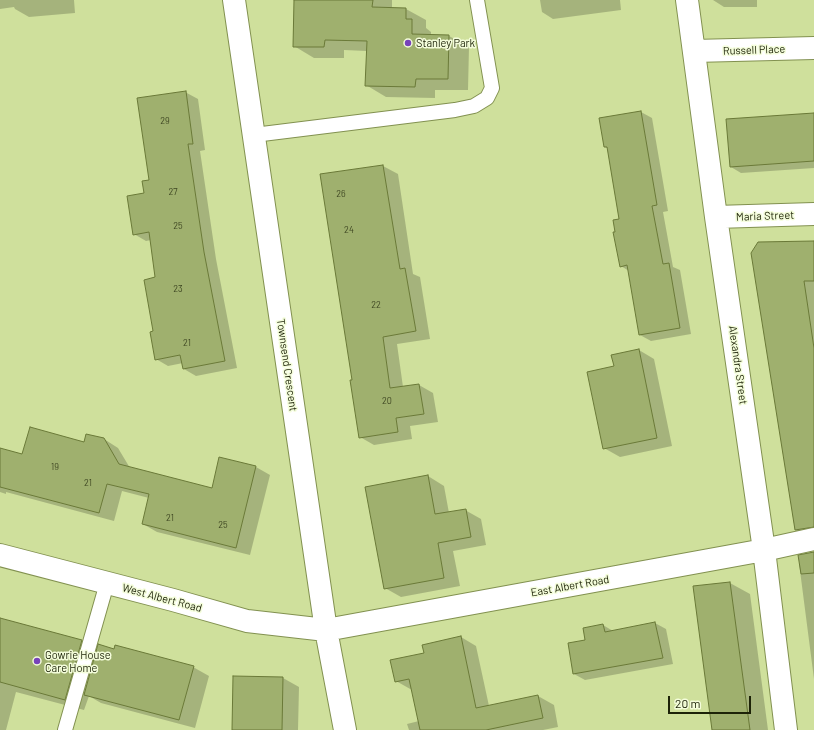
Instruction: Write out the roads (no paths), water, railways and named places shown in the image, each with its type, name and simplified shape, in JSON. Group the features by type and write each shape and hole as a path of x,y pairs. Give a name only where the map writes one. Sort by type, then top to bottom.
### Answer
{"street":[{"name":"Townsend Crescent","path":"234,0 326,630 345,730"},
{"name":"Alexandra Street","path":"687,0 716,217 764,550 786,730"},
{"name":"Russell Place","path":"694,51 814,48"},
{"name":"Maria Street","path":"716,217 814,214"},
{"name":"East Albert Road","path":"326,630 764,550 814,539"},
{"name":"West Albert Road","path":"0,555 247,621 326,630"}],"lane":[{"path":"254,135 455,110 474,106 487,98 492,88 477,0"},
{"path":"65,730 107,583"}],"place":[{"name":"Stanley Park","path":"408,43"},
{"name":"Gowrie House Care Home","path":"37,661"}]}
